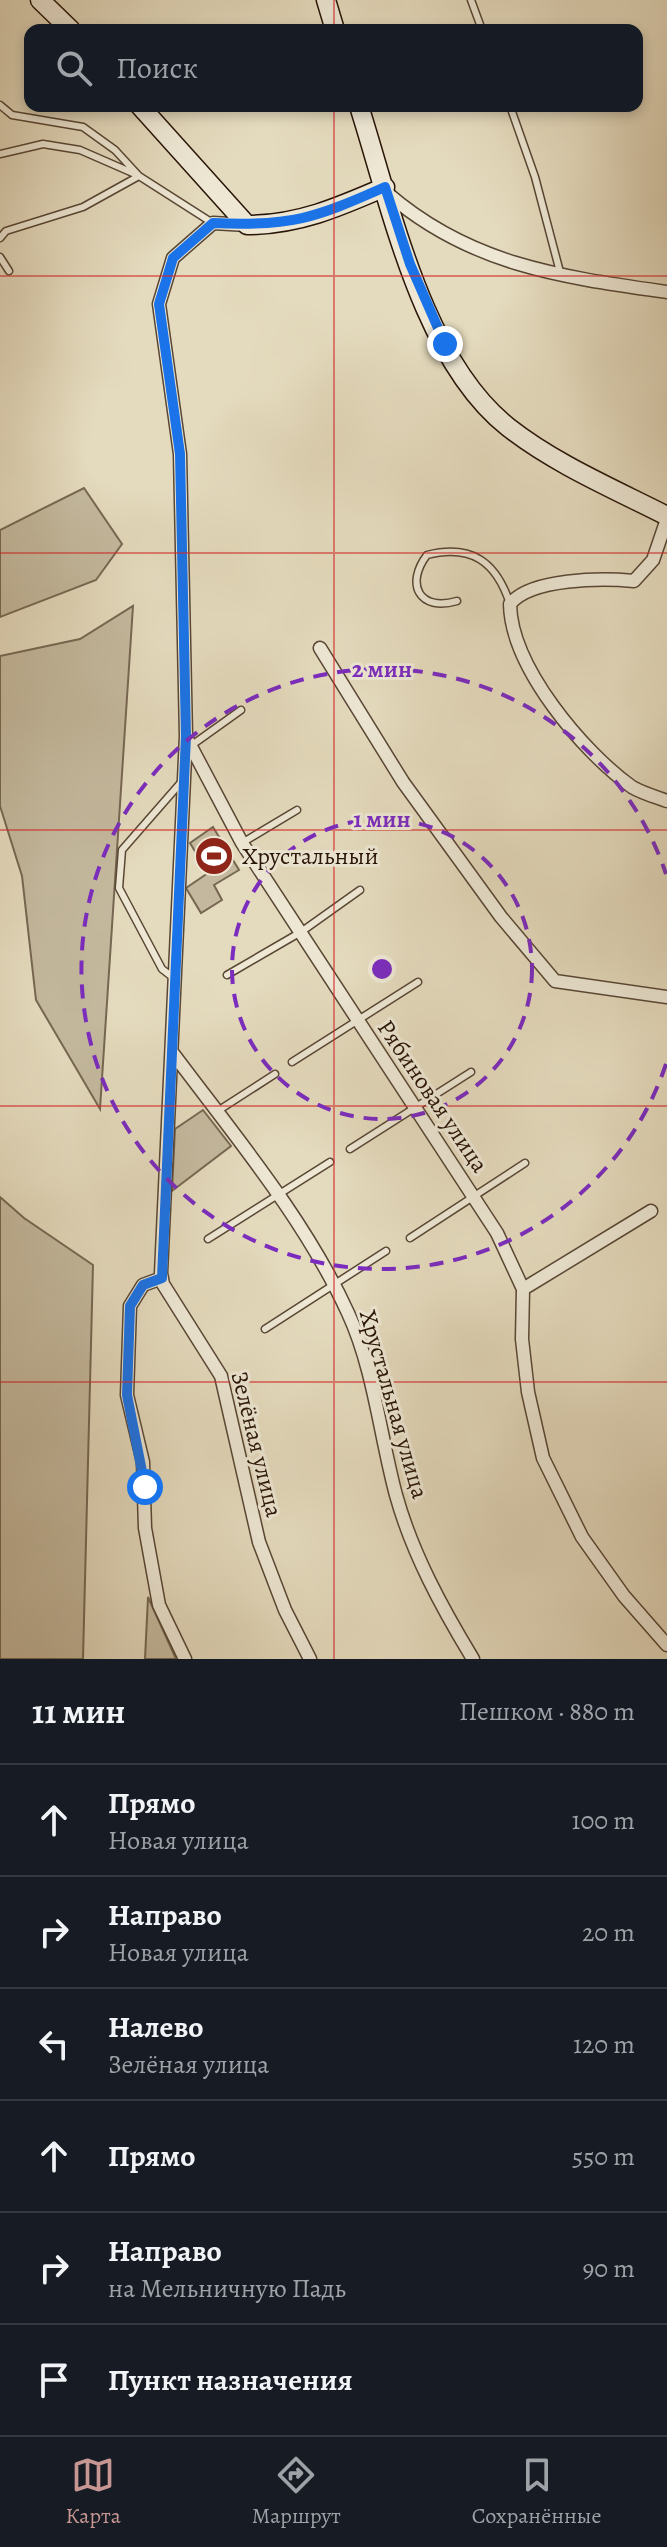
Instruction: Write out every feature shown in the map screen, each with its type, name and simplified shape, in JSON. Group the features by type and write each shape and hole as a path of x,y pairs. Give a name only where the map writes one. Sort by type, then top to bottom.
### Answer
{"street":[{"path":"40,0 65,24"},
{"path":"326,0 333,24"},
{"path":"145,112 247,225"},
{"path":"361,112 427,307 445,344 486,406 508,426 542,449 667,518 653,560 634,581 594,577 519,594 510,604 514,633 531,676 569,727 633,788 667,801"},
{"path":"185,1659 159,1605 145,1528 143,1462 127,1395 130,1306 143,1285 162,1278 184,779 189,741 180,454 159,304 173,258 213,223 274,225 316,217 386,190"},
{"path":"386,190 418,220 457,243 560,276 667,292"},
{"path":"320,648 403,782 501,917 555,981 667,997"},
{"name":"Рябиновая улица","path":"189,741 242,843 497,1233 523,1289"},
{"name":"Хрустальная улица","path":"172,1052 277,1197 333,1285 358,1338 397,1498 416,1552 447,1616 473,1659"},
{"path":"651,1211 523,1289 522,1339 528,1392 543,1458 582,1537 624,1596 667,1645"},
{"name":"Зелёная улица","path":"162,1278 221,1376 259,1542 285,1610 310,1659"}],"lane":[{"path":"471,0 480,24"},
{"path":"0,105 12,115 83,127 115,150 139,176"},
{"path":"512,112 535,177 560,276"},
{"path":"0,154 43,144 80,150 139,176 213,223"},
{"path":"0,238 6,231 83,207 139,176"},
{"path":"0,257 9,271"},
{"path":"457,601 440,606 426,601 416,586 417,569 427,555 465,551 489,566 504,585 510,604"},
{"path":"189,741 241,710"},
{"path":"175,979 162,969 119,888 122,850 184,779"},
{"path":"242,843 297,810"},
{"path":"227,975 301,932 360,890"},
{"path":"292,1062 418,982"},
{"path":"350,1149 471,1072"},
{"path":"216,1112 275,1074"},
{"path":"208,1239 330,1162"},
{"path":"410,1238 525,1163"},
{"path":"265,1329 386,1251"}],"shaded area":[{"path":"84,488 122,544 96,580 0,617 0,530"},
{"path":"133,606 100,1109 36,1000 22,876 0,806 0,656 80,639"},
{"name":"Хрустальный","path":"213,827 239,870 214,885 222,900 201,913 186,888 208,873 190,843"},
{"path":"203,1110 231,1146 172,1191 175,1129"},
{"path":"0,1197 24,1218 93,1265 83,1659 0,1659"},
{"path":"148,1597 176,1659 145,1659"}],"place":[{"name":"Хрустальный","path":"214,856"}],"route":[{"path":"145,1487 143,1462 127,1395 130,1306 143,1285 162,1278 186,736 180,454 159,304 173,258 213,223 274,225 316,217 385,187 410,264 445,344"}]}
